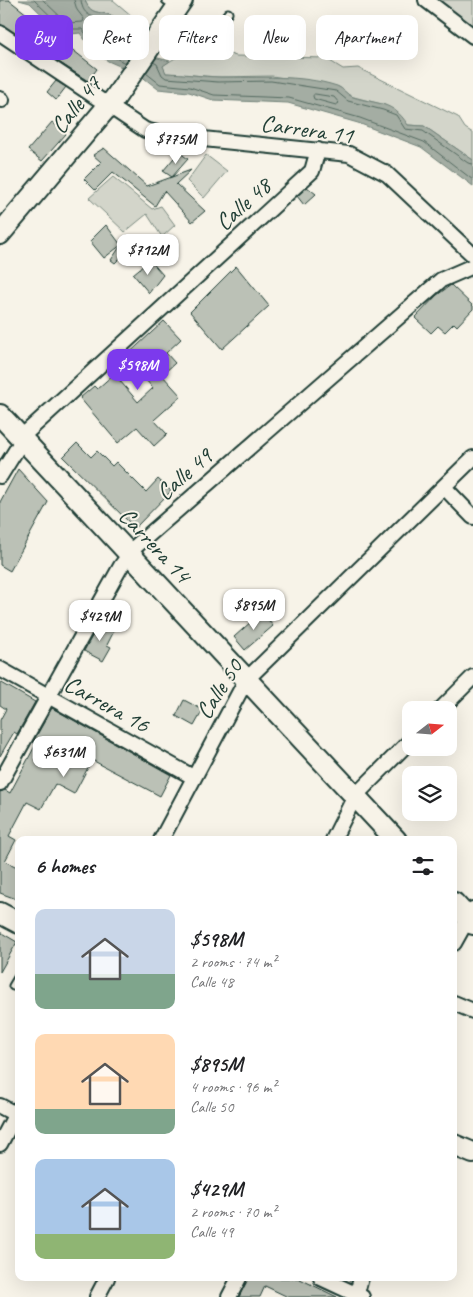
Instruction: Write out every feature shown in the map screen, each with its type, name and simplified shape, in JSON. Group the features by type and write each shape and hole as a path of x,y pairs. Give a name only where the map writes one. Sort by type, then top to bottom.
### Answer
{"main road":[{"name":"Calle 47","path":"0,234 111,102 151,46 174,6"},
{"name":"Carrera 14","path":"0,415 392,836"},
{"path":"0,913 15,921"},
{"path":"457,1146 473,1153"}],"street":[{"path":"426,0 473,36"},
{"name":"Carrera 11","path":"0,33 111,102 145,130 164,135 349,154 387,174 473,255"},
{"name":"Calle 48","path":"0,476 22,438 312,171 318,150"},
{"name":"Calle 49","path":"0,783 47,696 129,554 136,546 441,280 473,266"},
{"name":"Calle 50","path":"163,836 246,680 445,488 473,458"},
{"path":"445,488 473,517"},
{"name":"Carrera 16","path":"0,669 193,777"},
{"path":"449,701 473,677"},
{"path":"335,836 356,796 402,749"},
{"path":"457,936 467,913"},
{"path":"457,1004 473,1011"},
{"path":"0,1106 15,1111"},
{"path":"0,1144 15,1117"},
{"path":"97,1297 105,1281"},
{"path":"230,1297 238,1281"},
{"path":"327,1281 358,1296 360,1281"}],"lane":[{"path":"174,6 210,30 216,29 228,14"}],"shaded area":[{"path":"85,0 113,0 131,15 110,15 95,12 87,5"},
{"path":"438,0 473,0 473,28"},
{"path":"234,55 244,56 244,60 306,60 306,58 316,58 316,60 328,60 343,69 358,68 458,117 465,128 473,133 473,160 424,126 408,125 385,105 350,96 339,87 272,76 218,77 166,73 162,66 172,60 234,60"},
{"path":"206,155 227,171 204,198 187,181"},
{"path":"113,177 152,209 161,206 175,225 162,237 147,214 125,232 89,198"}],"water":[{"path":"19,0 85,0 89,8 95,12 110,15 83,15 83,37 80,33 73,34 73,15 42,15 30,3"},
{"path":"149,54 159,60 170,61 163,66 166,73 213,77 294,78 337,86 353,97 390,107 408,125 424,126 473,160 473,186 421,147 358,123 288,103 213,100 189,92 158,89 140,75 106,60 149,60"}],"building":[{"path":"0,0 9,0 28,15 15,15 15,34 0,24"},
{"path":"73,50 83,60 97,69 88,81 56,60 73,60"},
{"path":"56,81 66,87 56,100 47,92"},
{"path":"52,122 66,134 42,161 28,150"},
{"path":"104,148 147,186 191,170 176,184 205,211 192,222 164,191 155,206 113,172 95,190 84,179 101,162 93,155"},
{"path":"179,152 188,159 172,177 163,171"},
{"path":"307,187 316,194 304,205 297,196"},
{"path":"106,225 121,245 104,258 90,241"},
{"path":"128,235 136,242 115,263 111,260"},
{"path":"150,260 163,275 149,293 133,274"},
{"path":"236,266 269,306 222,349 190,312"},
{"path":"451,285 473,306 473,309 457,326 454,323 445,332 438,326 431,333 415,318 437,295"},
{"path":"164,321 181,339 166,353 175,363 162,375 181,396 154,420 167,434 154,446 137,427 118,443 80,398 94,386 97,389 114,374 138,402 153,388 125,357"},
{"path":"77,443 91,457 97,451 112,466 116,462 146,492 158,479 171,491 135,528 63,457"},
{"path":"18,469 48,502 10,571 0,565 0,502"},
{"path":"262,612 273,626 245,650 234,637"},
{"path":"100,622 115,629 107,645 111,647 103,661 84,651"},
{"path":"0,682 35,702 17,734 14,732 0,756 0,720 6,709 0,705"},
{"path":"184,700 203,710 194,726 176,716"},
{"path":"52,708 171,775 160,796 92,760 74,794 55,784 41,809 27,802 9,836 15,839 15,842 5,861 15,866 15,899 0,893 0,792 5,790 10,793 36,744 33,742"},
{"path":"0,932 15,941 15,946 0,972"},
{"path":"247,1281 304,1281 337,1297 288,1297 265,1286 260,1297 239,1297"}]}
